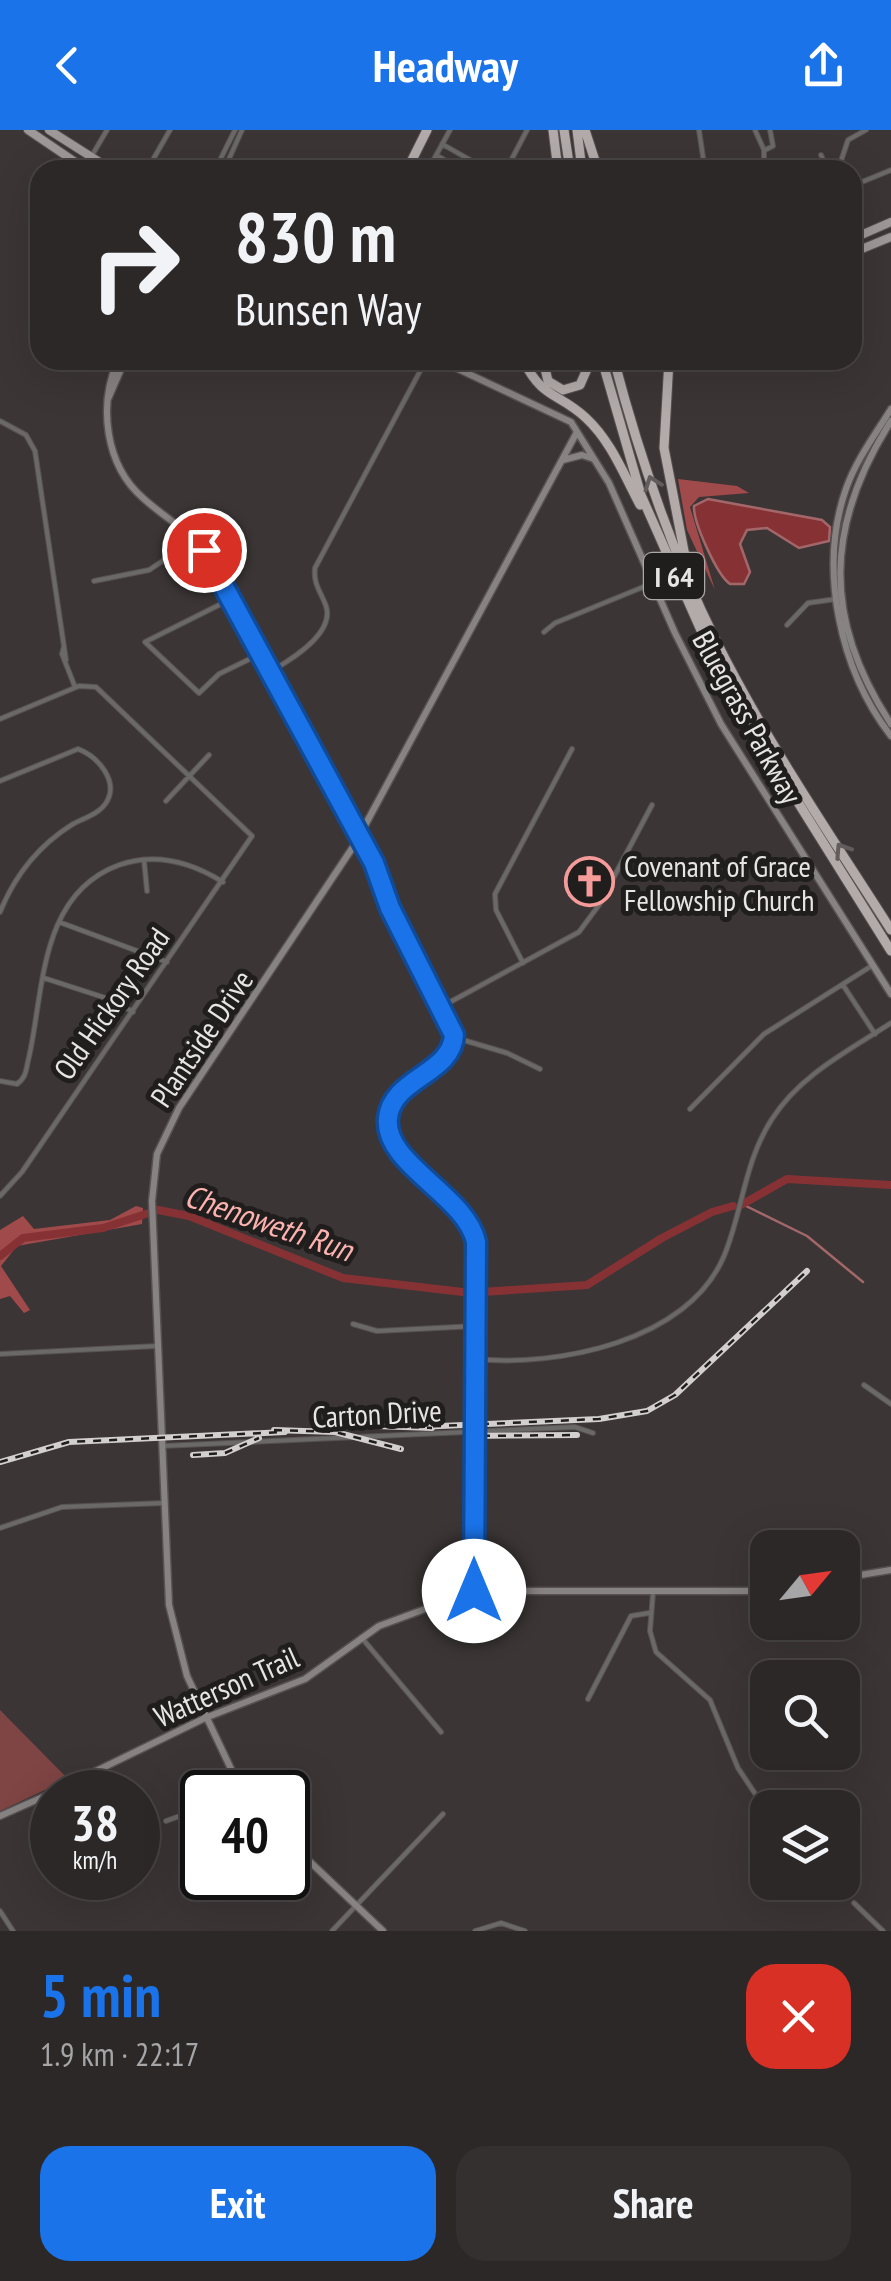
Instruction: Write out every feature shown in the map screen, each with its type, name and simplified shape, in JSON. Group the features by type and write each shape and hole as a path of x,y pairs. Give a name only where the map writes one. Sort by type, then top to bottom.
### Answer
{"highway":[{"path":"412,160 427,130"},
{"path":"551,130 554,160"},
{"path":"564,130 568,160"},
{"path":"577,130 581,160"},
{"path":"585,130 595,160"},
{"path":"528,370 544,392 580,413 598,432 658,538"},
{"path":"545,370 548,381 563,390 580,385 587,370"},
{"name":"I 64","path":"605,370 624,444 658,538 726,689 891,950"},
{"name":"I 64","path":"617,370 643,457 687,574 746,698 891,930"},
{"path":"669,370 664,448 687,574"}],"main road":[{"path":"28,130 44,133 96,160"},
{"path":"44,133 75,160"},
{"path":"862,235 891,222"},
{"path":"862,249 891,237"}],"street":[{"path":"90,160 107,130"},
{"path":"153,160 170,130"},
{"path":"219,160 235,130"},
{"path":"228,160 242,130"},
{"path":"433,160 450,130"},
{"path":"512,160 528,130"},
{"path":"699,130 704,160"},
{"path":"755,130 764,160"},
{"path":"764,150 772,146 770,130"},
{"path":"840,160 844,145 866,130"},
{"path":"443,142 470,160"},
{"path":"436,155 445,160"},
{"path":"821,155 823,160"},
{"path":"862,182 891,170"},
{"path":"115,370 108,400 111,447 125,478 141,497 196,539 231,598 359,837 454,1038 445,1056 396,1098 388,1126 399,1150 471,1226 476,1242 474,1591"},
{"path":"270,672 296,656 326,623 327,611 315,582 315,568 421,370"},
{"name":"Bluegrass Parkway","path":"461,370 562,416 577,432 595,459 721,724 891,994"},
{"path":"891,409 862,454 841,505 834,558 836,599 855,673 891,736"},
{"path":"0,421 26,435 35,451 66,660 75,688"},
{"path":"891,421 854,488 841,560 852,640 870,690 891,724"},
{"name":"Plantside Drive","path":"229,1770 182,1661 172,1621 152,1224 154,1167 169,1124 359,837 577,432"},
{"path":"563,460 582,455 595,459"},
{"path":"94,581 149,570 196,539"},
{"path":"544,632 554,623 653,583"},
{"path":"231,598 145,642 198,693 219,674 260,654"},
{"path":"787,625 808,603 836,599"},
{"path":"0,719 75,688 93,686 192,774"},
{"path":"524,964 496,910 495,894 572,748"},
{"path":"0,781 75,749 83,750 100,766 110,784 104,806 46,843 24,867 2,899 0,912"},
{"path":"166,801 209,755"},
{"name":"Old Hickory Road","path":"0,1196 22,1172 249,844 252,832 192,774"},
{"path":"441,1007 565,943 588,922 652,806"},
{"path":"0,1081 20,1083 37,1040 35,1024 58,922 94,878 116,866 144,860 180,862 223,882"},
{"path":"144,860 147,890"},
{"path":"58,922 167,962"},
{"path":"690,1109 764,1034 873,966"},
{"path":"44,978 112,1000 132,1012"},
{"path":"843,986 874,1034"},
{"path":"476,1360 538,1360 597,1350 646,1329 693,1296 723,1258 749,1162 771,1120 808,1079 891,1024"},
{"path":"454,1038 507,1053 540,1069"},
{"path":"353,1324 377,1332 476,1326"},
{"path":"0,1354 158,1346"},
{"path":"864,1386 891,1404"},
{"name":"Carton Drive","path":"162,1446 575,1428 592,1433"},
{"path":"0,1528 62,1507 164,1502"},
{"path":"860,1575 891,1570"},
{"name":"Watterson Trail","path":"98,1770 205,1718 305,1679 361,1637 474,1591 750,1591"},
{"path":"653,1592 650,1613 656,1652 710,1700 738,1768 753,1790"},
{"path":"588,1699 632,1616 650,1613"},
{"path":"361,1637 441,1732"},
{"name":"Watterson Trail","path":"0,1816 30,1802"},
{"path":"332,1931 442,1814"},
{"path":"166,1822 180,1817"},
{"path":"310,1862 383,1931"},
{"path":"854,1903 883,1931"},
{"path":"0,1911 12,1931"},
{"path":"475,1931 500,1923 525,1931"}],"shaded area":[{"path":"678,479 737,486 749,493 699,497 690,507 715,590 687,530"},
{"path":"708,499 822,520 830,527 829,541 799,548 767,528 747,530 740,544 750,572 744,584 730,584 713,560 695,514 694,506"},
{"path":"136,1206 143,1208 142,1224 17,1246 1,1266 30,1310 24,1313 10,1296 0,1299 0,1230 23,1216 34,1229 110,1220"},
{"path":"0,1710 59,1770 30,1770 30,1797 0,1811"}],"waterway":[{"name":"Chenoweth Run","path":"741,1205 787,1179 891,1185"},
{"path":"744,1205 807,1236 863,1282"},
{"name":"Chenoweth Run","path":"482,1292 587,1285 662,1238 712,1212 733,1206"},
{"name":"Chenoweth Run","path":"0,1256 23,1238 103,1228 158,1210 189,1216 343,1278 471,1293"}],"railway":[{"path":"417,1427 599,1419 647,1411 675,1395 807,1271"},
{"path":"347,1425 432,1428"},
{"path":"274,1430 335,1432 401,1449"},
{"path":"0,1462 69,1442 285,1432"},
{"path":"466,1436 577,1435"},
{"path":"193,1455 225,1453 259,1438"}],"place":[{"name":"Covenant of Grace Fellowship Church","path":"589,882"}],"route":[{"path":"204,550 374,863 390,908 454,1035 445,1056 396,1098 388,1126 399,1150 468,1220 476,1242 474,1591"}]}
